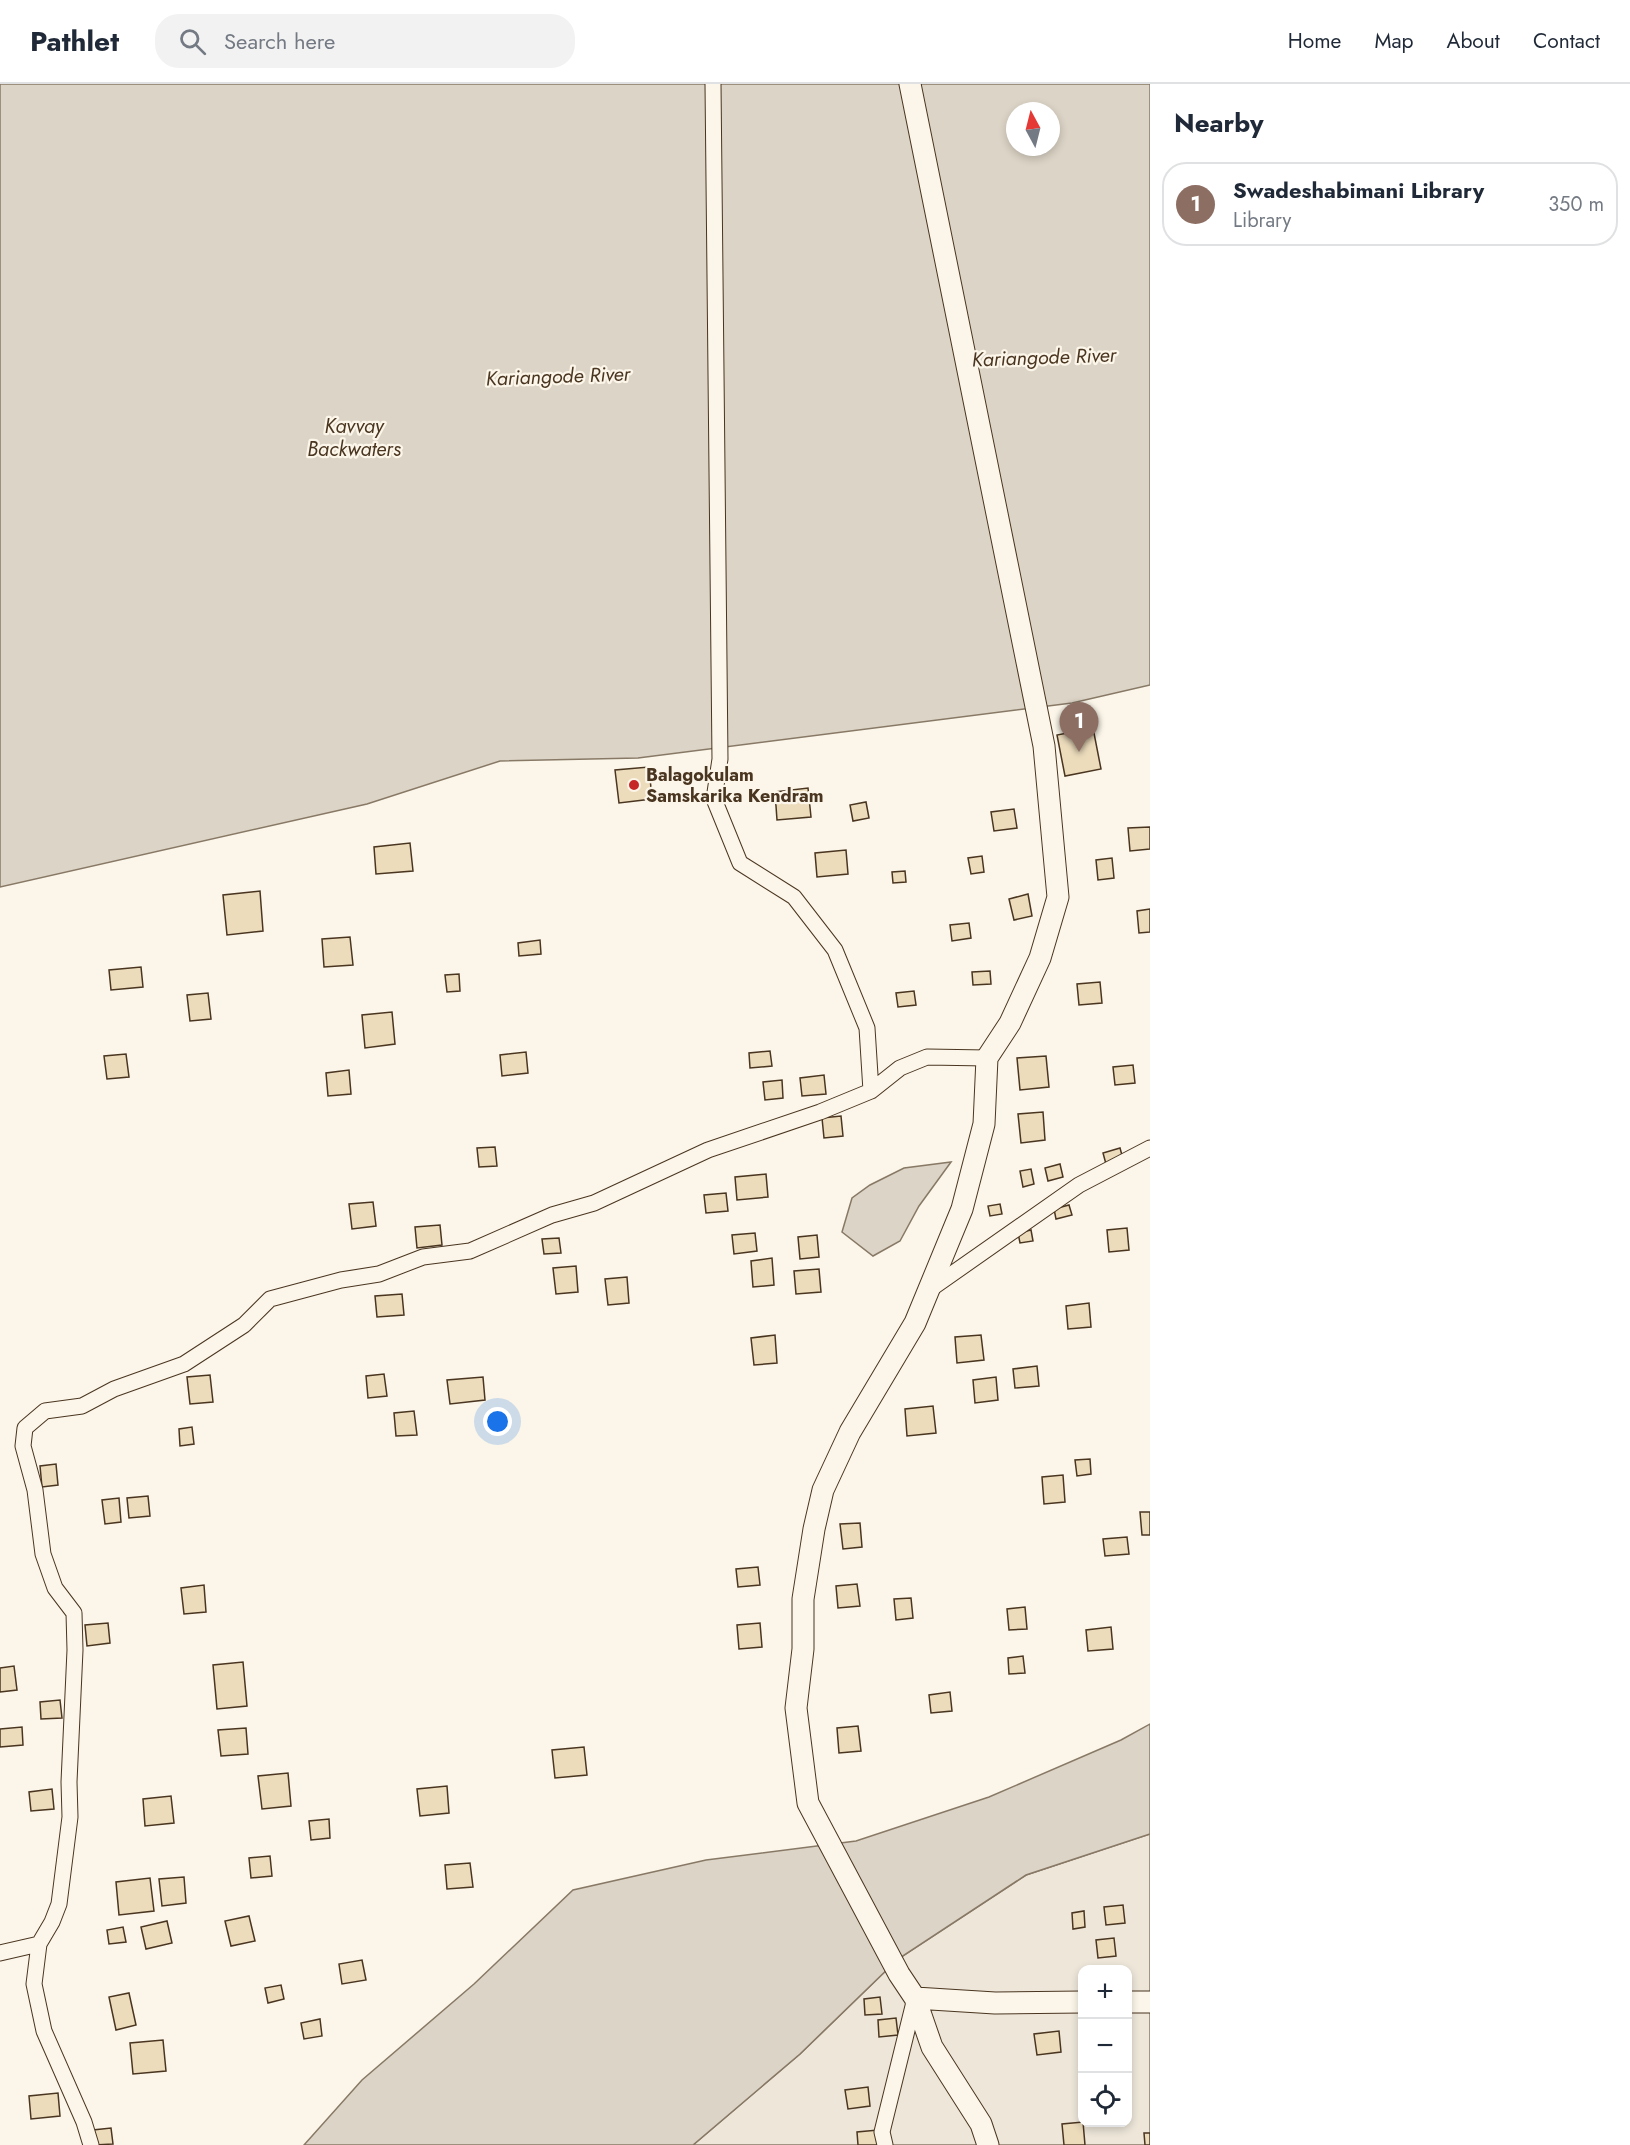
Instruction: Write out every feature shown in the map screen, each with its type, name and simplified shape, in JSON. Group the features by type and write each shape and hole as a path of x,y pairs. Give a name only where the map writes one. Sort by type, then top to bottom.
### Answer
{"main road":[{"path":"910,84 1044,746 1058,897 1040,958 1010,1023 987,1058 984,1124 962,1209 915,1323 850,1432 824,1490 814,1529 803,1599 803,1649 796,1708 807,1803 899,1974 915,1998 932,2047 981,2124 988,2145"},
{"path":"915,1998 994,2003 1078,2002"},
{"path":"1132,2002 1150,2002"}],"street":[{"path":"713,84 720,759 714,799 740,863 794,897 835,950 867,1028 871,1091"},
{"path":"91,2145 84,2122 44,2031 34,1984 39,1944 59,1904 70,1817 69,1782 75,1650 74,1613 55,1588 43,1554 35,1490 23,1446 25,1428 45,1411 82,1406 114,1389 184,1364 244,1325 270,1299 342,1280 379,1274 423,1257 470,1251 552,1215 594,1203 708,1150 820,1112 871,1091 900,1068 927,1057 987,1058"},
{"path":"928,1290 1079,1185 1150,1148"},
{"path":"0,1953 39,1944"},
{"path":"885,2145 882,2132 915,1998"}],"shaded area":[{"path":"1150,1834 1150,2145 693,2145 800,2054 898,1959 1026,1875"}],"water":[{"name":"Kavvay Backwaters","path":"0,84 1150,84 1150,685 1072,703 638,758 500,761 367,804 0,887"},
{"path":"951,1162 919,1206 900,1241 873,1256 842,1232 852,1198 870,1185 904,1168"},
{"path":"1150,1724 1150,1834 1026,1875 898,1959 800,2054 693,2145 304,2145 362,2080 474,1984 573,1890 706,1860 856,1841 989,1797 1121,1740"}],"building":[{"path":"1093,728 1101,769 1065,776 1057,735"},
{"name":"Balagokulam Samskarika Kendram","path":"649,767 652,799 619,803 615,770"},
{"path":"808,788 811,817 777,820 775,792"},
{"path":"866,802 869,818 853,821 850,805"},
{"path":"1014,809 1017,828 994,831 991,812"},
{"path":"1150,827 1150,849 1130,851 1128,828"},
{"path":"410,843 413,871 376,874 374,847"},
{"path":"846,850 848,874 817,877 815,853"},
{"path":"982,856 984,872 971,874 968,858"},
{"path":"1112,858 1114,878 1098,880 1096,860"},
{"path":"905,871 906,882 893,883 892,872"},
{"path":"260,891 263,931 227,935 223,895"},
{"path":"1028,894 1032,916 1014,920 1009,899"},
{"path":"1150,909 1150,932 1139,933 1137,911"},
{"path":"969,923 971,938 952,941 950,925"},
{"path":"350,937 353,965 324,967 322,939"},
{"path":"540,940 541,954 519,956 518,943"},
{"path":"141,967 143,987 111,990 109,970"},
{"path":"990,971 991,984 973,985 972,972"},
{"path":"459,974 460,991 447,992 445,975"},
{"path":"1100,982 1102,1003 1079,1005 1077,984"},
{"path":"914,991 916,1005 898,1007 896,993"},
{"path":"208,993 211,1019 190,1021 187,995"},
{"path":"392,1012 395,1044 365,1048 362,1015"},
{"path":"770,1051 772,1066 750,1068 749,1053"},
{"path":"526,1052 528,1073 502,1076 500,1055"},
{"path":"126,1054 129,1077 107,1079 104,1056"},
{"path":"1046,1056 1049,1087 1020,1090 1017,1058"},
{"path":"1133,1065 1135,1083 1115,1085 1113,1067"},
{"path":"349,1070 351,1094 328,1096 326,1073"},
{"path":"824,1075 826,1094 802,1096 800,1078"},
{"path":"782,1080 783,1098 765,1100 763,1082"},
{"path":"1043,1112 1045,1140 1021,1143 1018,1114"},
{"path":"841,1116 843,1136 824,1138 822,1118"},
{"path":"495,1147 497,1166 479,1167 477,1148"},
{"path":"1120,1148 1123,1159 1106,1164 1103,1153"},
{"path":"1060,1164 1063,1177 1048,1181 1045,1168"},
{"path":"1031,1169 1034,1184 1023,1187 1020,1171"},
{"path":"766,1174 768,1197 737,1200 735,1177"},
{"path":"726,1193 728,1211 706,1213 704,1195"},
{"path":"373,1202 376,1226 352,1229 349,1204"},
{"path":"1000,1204 1002,1214 990,1216 988,1206"},
{"path":"1069,1205 1072,1215 1056,1219 1054,1209"},
{"path":"440,1225 442,1245 417,1248 415,1227"},
{"path":"1127,1228 1129,1250 1109,1252 1107,1230"},
{"path":"1031,1230 1033,1241 1020,1243 1018,1233"},
{"path":"755,1233 757,1251 734,1254 732,1235"},
{"path":"817,1235 819,1257 800,1259 798,1237"},
{"path":"559,1238 561,1253 544,1254 542,1239"},
{"path":"772,1258 774,1285 753,1287 751,1261"},
{"path":"576,1266 578,1292 556,1294 553,1268"},
{"path":"819,1269 821,1292 796,1294 794,1271"},
{"path":"627,1277 629,1303 608,1305 605,1279"},
{"path":"402,1294 404,1315 377,1317 375,1296"},
{"path":"1089,1303 1091,1327 1068,1329 1066,1306"},
{"path":"775,1335 777,1363 754,1365 751,1338"},
{"path":"981,1335 984,1360 957,1363 955,1337"},
{"path":"1037,1366 1039,1386 1015,1388 1013,1369"},
{"path":"384,1374 387,1396 368,1398 366,1376"},
{"path":"210,1375 213,1402 190,1404 187,1377"},
{"path":"483,1377 485,1400 450,1404 447,1380"},
{"path":"996,1377 998,1400 975,1403 973,1380"},
{"path":"933,1406 936,1433 907,1436 905,1409"},
{"path":"414,1411 417,1435 396,1436 394,1413"},
{"path":"192,1427 194,1444 180,1446 179,1429"},
{"path":"1090,1459 1091,1474 1077,1476 1075,1460"},
{"path":"56,1464 58,1485 42,1487 40,1466"},
{"path":"1063,1475 1065,1502 1044,1504 1042,1477"},
{"path":"148,1496 150,1516 129,1518 127,1498"},
{"path":"119,1498 121,1522 105,1524 102,1500"},
{"path":"1140,1512 1150,1512 1150,1535 1142,1535"},
{"path":"860,1523 862,1547 843,1549 840,1524"},
{"path":"1127,1537 1129,1554 1105,1556 1103,1539"},
{"path":"758,1567 760,1585 738,1587 736,1569"},
{"path":"857,1584 860,1606 838,1608 836,1586"},
{"path":"204,1585 206,1612 184,1614 181,1588"},
{"path":"911,1598 913,1618 896,1620 894,1599"},
{"path":"1025,1607 1027,1629 1009,1630 1007,1609"},
{"path":"108,1623 110,1643 87,1646 85,1625"},
{"path":"760,1623 762,1647 739,1649 737,1625"},
{"path":"1111,1627 1113,1649 1088,1651 1086,1630"},
{"path":"1023,1656 1025,1673 1009,1674 1008,1658"},
{"path":"243,1662 247,1706 217,1709 213,1665"},
{"path":"14,1666 17,1690 0,1692 0,1668"},
{"path":"950,1692 952,1711 931,1713 929,1695"},
{"path":"60,1700 62,1718 41,1719 40,1702"},
{"path":"858,1726 861,1751 839,1753 837,1728"},
{"path":"22,1727 23,1745 0,1747 0,1729"},
{"path":"246,1728 248,1754 221,1756 218,1730"},
{"path":"584,1747 587,1775 555,1778 552,1750"},
{"path":"288,1773 291,1806 262,1809 258,1776"},
{"path":"447,1786 449,1813 420,1816 417,1789"},
{"path":"52,1789 54,1809 31,1811 29,1792"},
{"path":"171,1796 174,1823 145,1826 143,1799"},
{"path":"329,1819 330,1838 311,1840 309,1821"},
{"path":"270,1856 272,1876 251,1878 249,1858"},
{"path":"470,1863 473,1887 447,1889 445,1865"},
{"path":"184,1877 186,1903 162,1906 159,1879"},
{"path":"150,1878 154,1911 119,1915 116,1882"},
{"path":"1123,1905 1125,1923 1106,1925 1104,1907"},
{"path":"1084,1911 1085,1927 1073,1929 1072,1913"},
{"path":"249,1916 255,1941 231,1946 225,1921"},
{"path":"167,1921 172,1943 146,1949 141,1927"},
{"path":"123,1927 126,1942 109,1944 107,1930"},
{"path":"1114,1938 1116,1956 1098,1958 1096,1940"},
{"path":"362,1960 366,1980 342,1984 339,1964"},
{"path":"281,1985 284,1999 268,2003 265,1988"},
{"path":"129,1993 136,2025 116,2030 109,1997"},
{"path":"880,1997 882,2014 865,2015 864,1999"},
{"path":"896,2018 898,2035 879,2037 878,2020"},
{"path":"320,2019 322,2036 304,2039 301,2023"},
{"path":"1059,2031 1061,2052 1037,2055 1034,2034"},
{"path":"163,2040 166,2071 133,2074 130,2043"},
{"path":"868,2087 870,2106 848,2109 845,2090"},
{"path":"58,2093 60,2116 31,2119 29,2096"},
{"path":"1078,2122 1078,2127 1083,2127 1085,2145 1064,2145 1062,2124"},
{"path":"111,2128 113,2144 94,2145 93,2130"},
{"path":"878,2130 880,2145 858,2145 857,2132"},
{"path":"1144,2133 1150,2133 1150,2145 1145,2145"}],"place":[{"name":"Swadeshabimani Library","path":"1079,752"},
{"name":"Balagokulam Samskarika Kendram","path":"634,785"}],"water label":[{"name":"Kariangode River","path":"1044,357"},
{"name":"Kariangode River","path":"558,376"}]}
